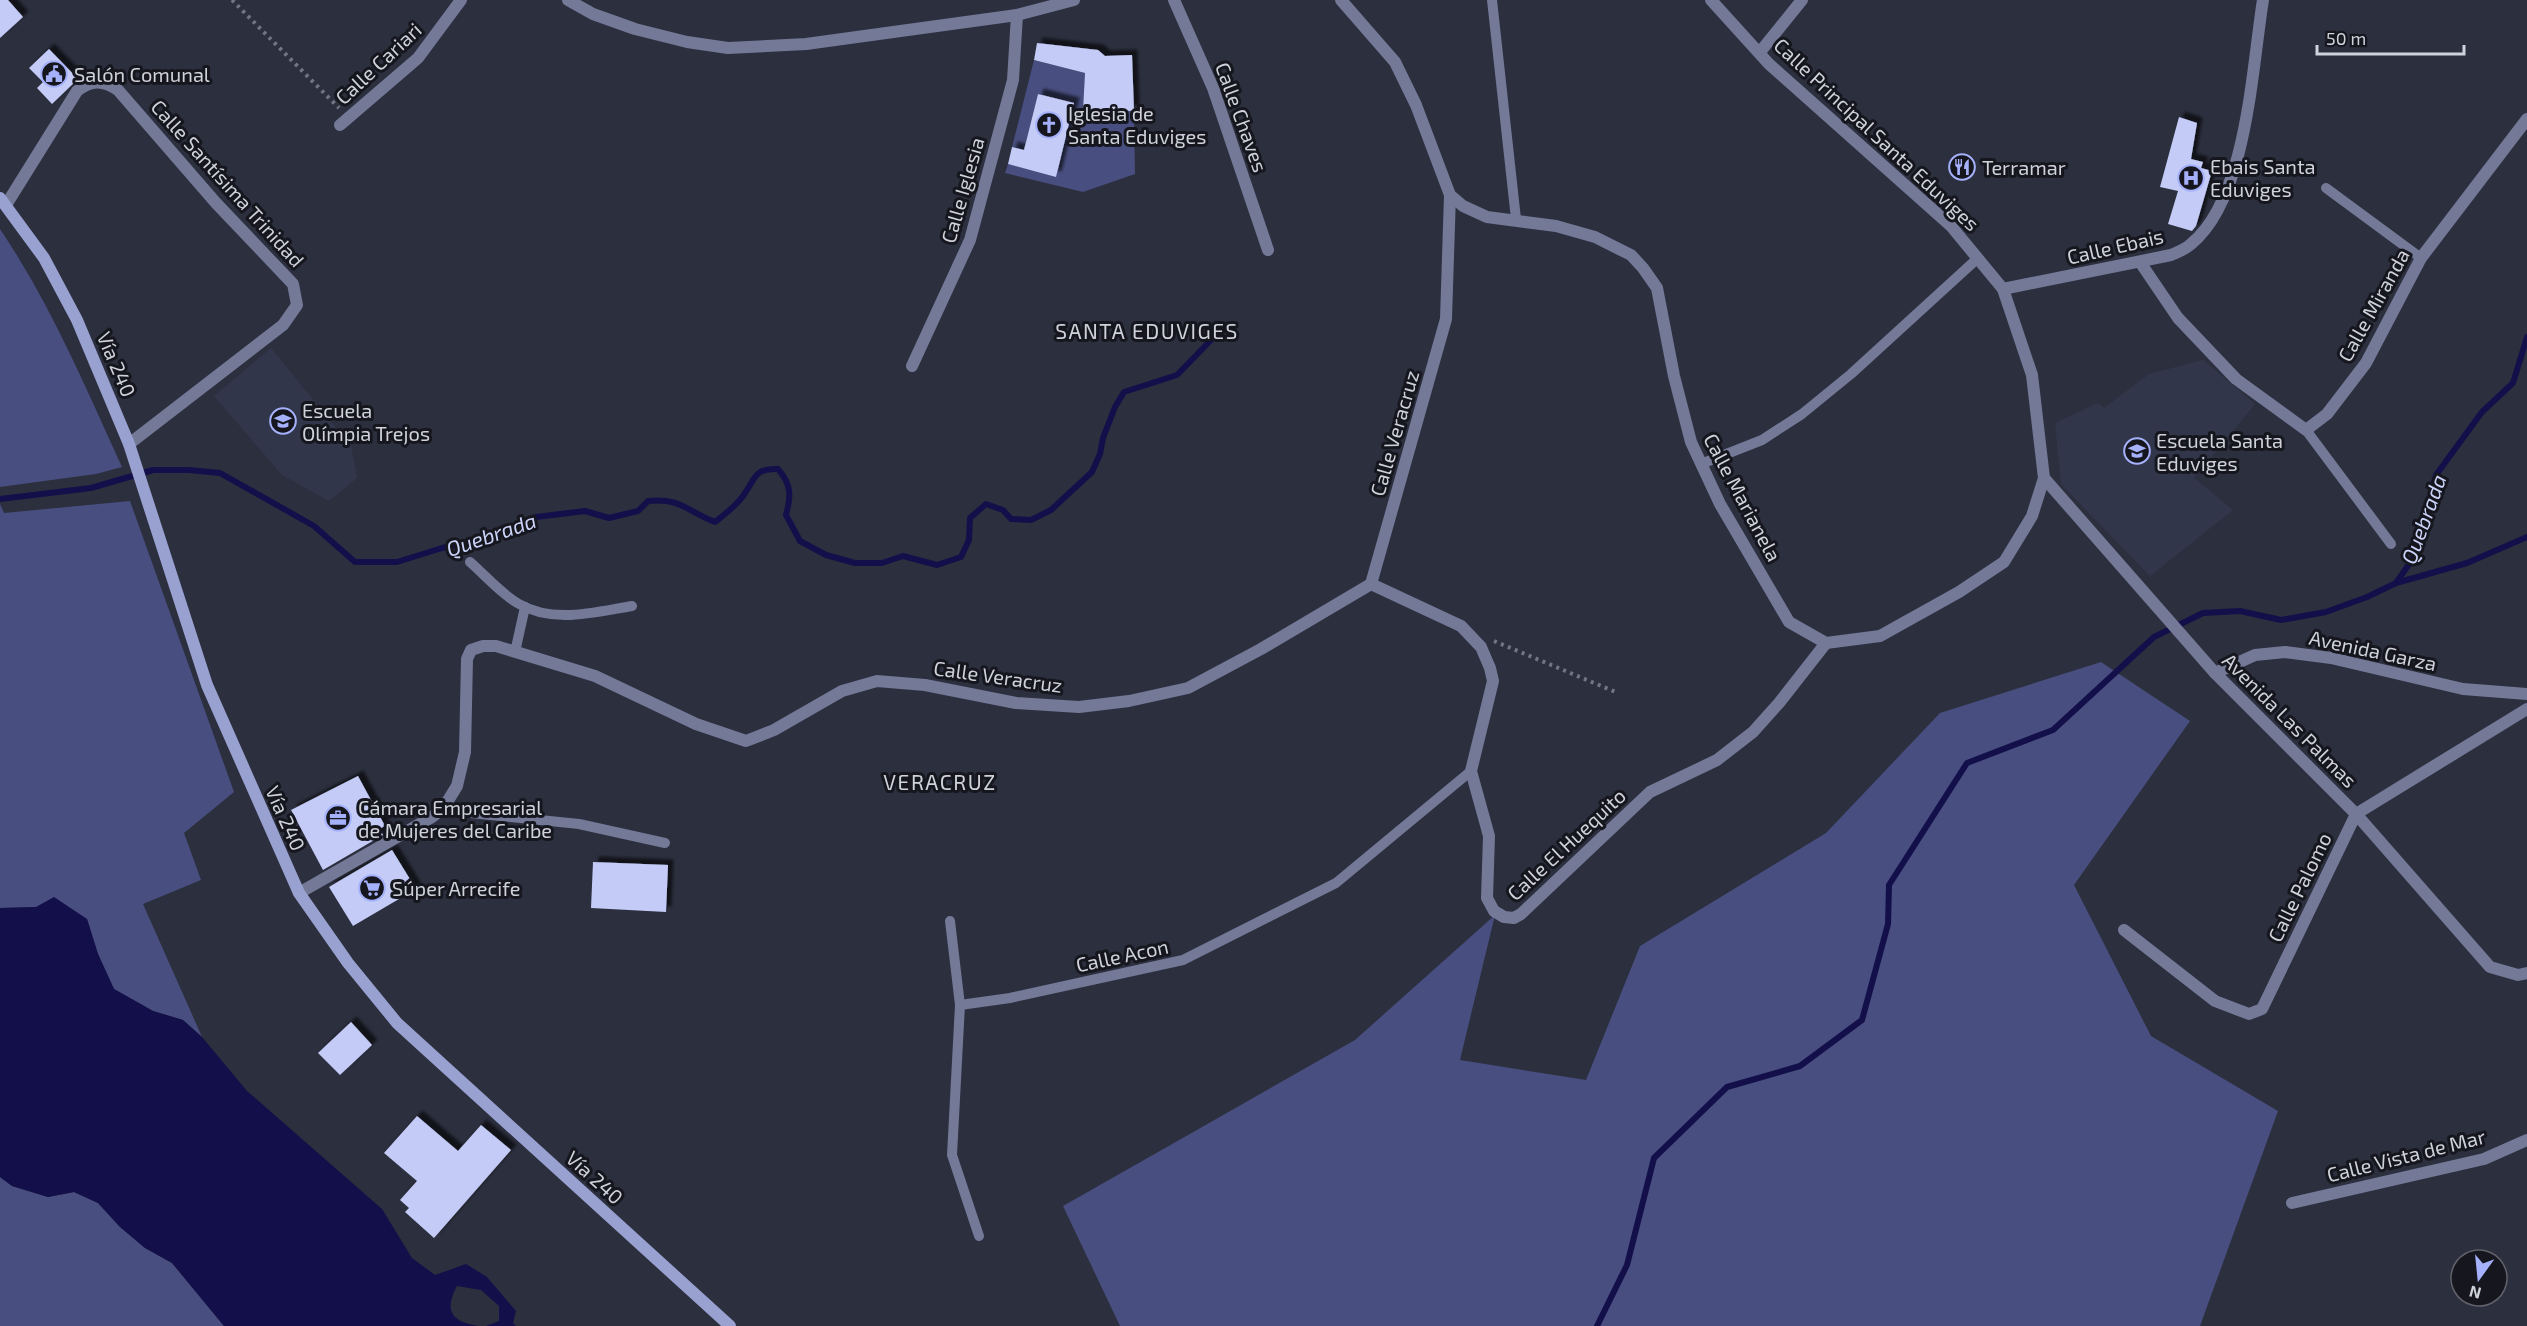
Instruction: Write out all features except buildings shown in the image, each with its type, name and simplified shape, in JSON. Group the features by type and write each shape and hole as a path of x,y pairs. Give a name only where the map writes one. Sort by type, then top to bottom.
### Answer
{"main road":[{"name":"Vía 240","path":"3,202 44,258 77,320 129,444 207,685 299,893 348,963 397,1023 730,1326"}],"street":[{"name":"Calle Cariari","path":"344,121 418,58 461,0"},
{"path":"568,0 593,14 635,29 687,42 728,48 806,44 1017,15 1046,4 1074,0"},
{"name":"Calle Chaves","path":"1174,0 1213,88 1268,250"},
{"name":"Calle Veracruz","path":"299,893 441,810 457,786 465,752 467,659 471,650 489,646 595,676 696,724 746,741 774,730 842,691 877,681 925,685 1016,703 1079,707 1130,701 1188,688 1261,649 1371,584 1446,319 1450,195 1416,105 1395,62 1341,0"},
{"name":"Calle Principal Santa Eduviges","path":"1711,0 1769,64 1951,226 2003,289 2032,375 2044,478"},
{"path":"1760,52 1802,0"},
{"name":"Calle Ebais","path":"2003,289 2171,255 2190,246 2203,233 2223,201 2237,161 2263,0"},
{"name":"Calle Iglesia","path":"912,366 970,240 1013,80 1017,15"},
{"name":"Calle Santísima Trinidad","path":"3,202 77,91 96,81 107,83 118,90 216,203 293,284 297,305 283,325 129,444"},
{"name":"Calle Miranda","path":"2306,430 2327,414 2366,363 2421,258 2527,119"},
{"name":"Calle Marianela","path":"1450,195 1463,206 1487,217 1556,226 1595,237 1631,255 1643,268 1657,288 1674,376 1690,442 1720,504 1789,622 1826,643"},
{"path":"2140,262 2178,318 2236,379 2306,430"},
{"path":"1826,643 1880,636 1959,592 2004,562 2032,516 2044,478"},
{"name":"Avenida Las Palmas","path":"2044,478 2215,673 2356,814 2490,967 2522,974"},
{"name":"Calle El Huequito","path":"1371,584 1461,626 1480,647 1490,668 1493,681 1471,771 1489,836 1487,898 1494,911 1504,917 1514,918 1521,915 1650,792 1717,760 1753,732 1826,643"},
{"name":"Avenida Garza","path":"2215,673 2255,655 2285,652 2331,658 2463,689 2527,694"},
{"path":"2356,814 2527,709"},
{"name":"Calle Palomo","path":"2124,930 2215,1001 2249,1014 2262,1009 2356,814"},
{"name":"Calle Vista de Mar","path":"2292,1203 2484,1159 2527,1140"}],"lane":[{"path":"1492,0 1516,219"},
{"path":"2326,188 2421,258"},
{"path":"1701,464 1762,440 1802,414 1851,374 1978,258"},
{"path":"2306,430 2391,544"},
{"path":"470,562 501,591 525,607 543,614 577,616 632,606"},
{"path":"514,652 525,607"},
{"name":"Calle Acon","path":"960,1005 1010,998 1183,960 1336,883 1471,771"},
{"path":"441,810 579,824 665,843"},
{"path":"950,921 960,1005 952,1155 979,1236"}],"path":[{"path":"232,0 344,121"},
{"path":"1492,640 1618,693"}],"shaded area":[{"path":"1034,60 1085,73 1083,110 1134,111 1135,174 1083,192 1005,173 1008,164 1056,176 1074,103 1038,94 1024,150 1012,147"},
{"path":"0,229 51,315 122,467 96,474 0,487"},
{"name":"Escuela Olímpia Trejos","path":"271,348 351,446 357,478 329,501 282,475 214,396"},
{"name":"Escuela Santa Eduviges","path":"2203,360 2255,404 2194,478 2233,510 2150,576 2061,484 2055,423 2098,403 2104,408 2149,374"},
{"path":"130,501 234,792 184,833 201,880 143,904 202,1037 183,1020 153,1011 114,989 98,954 87,919 36,907 0,908 0,504 4,513"},
{"path":"2101,662 2190,721 2074,885 2151,1036 2278,1111 2200,1326 1120,1326 1063,1206 1355,1040 1495,915 1460,1060 1586,1080 1640,946 1826,833 1940,713"},
{"path":"54,897 87,919 98,954 114,989 153,1011 183,1020 202,1037 247,1091 382,1209 412,1258 435,1275 466,1264 487,1277 516,1311 513,1323 516,1326 486,1326 499,1321 499,1306 481,1290 457,1286 451,1303 453,1314 463,1322 479,1326 224,1326 172,1263 145,1248 120,1227 98,1203 74,1192 48,1197 12,1186 0,1177 0,908 36,907"},
{"path":"0,1177 12,1186 48,1197 74,1192 98,1203 120,1227 145,1248 172,1263 224,1326 0,1326"}],"waterway":[{"name":"Quebrada","path":"2396,583 2414,557 2436,475 2482,412 2513,383 2527,337"},
{"name":"Quebrada","path":"0,499 91,488 153,470 220,473 314,526 355,562 397,562 442,548 488,538 536,517 585,511 609,518 638,511 648,501 676,503 715,522 737,504 759,473 764,470 778,469 786,480 789,491 786,515 800,541 826,555 855,563 882,563 903,556 937,565 961,557 969,540 970,518 986,504 1003,510 1011,519 1031,520 1051,510 1092,472 1115,407 1124,392 1177,375 1212,339"},
{"path":"1597,1326 1627,1265 1654,1158 1727,1087 1800,1066 1862,1020 1888,924 1889,885 1967,763 2053,730 2154,637 2203,613 2240,611 2281,620 2326,612 2367,597 2396,583 2467,563 2527,537"}],"place":[{"name":"Salón Comunal","path":"54,74"},
{"name":"Iglesia de Santa Eduviges","path":"1049,125"},
{"name":"Terramar","path":"1962,167"},
{"name":"Ebais Santa Eduviges","path":"2191,178"},
{"name":"Escuela Olímpia Trejos","path":"283,421"},
{"name":"Escuela Santa Eduviges","path":"2137,451"},
{"name":"Cámara Empresarial de Mujeres del Caribe","path":"338,818"},
{"name":"Súper Arrecife","path":"372,888"}],"district":[{"name":"SANTA EDUVIGES","path":"1147,330"},
{"name":"VERACRUZ","path":"940,781"}]}
